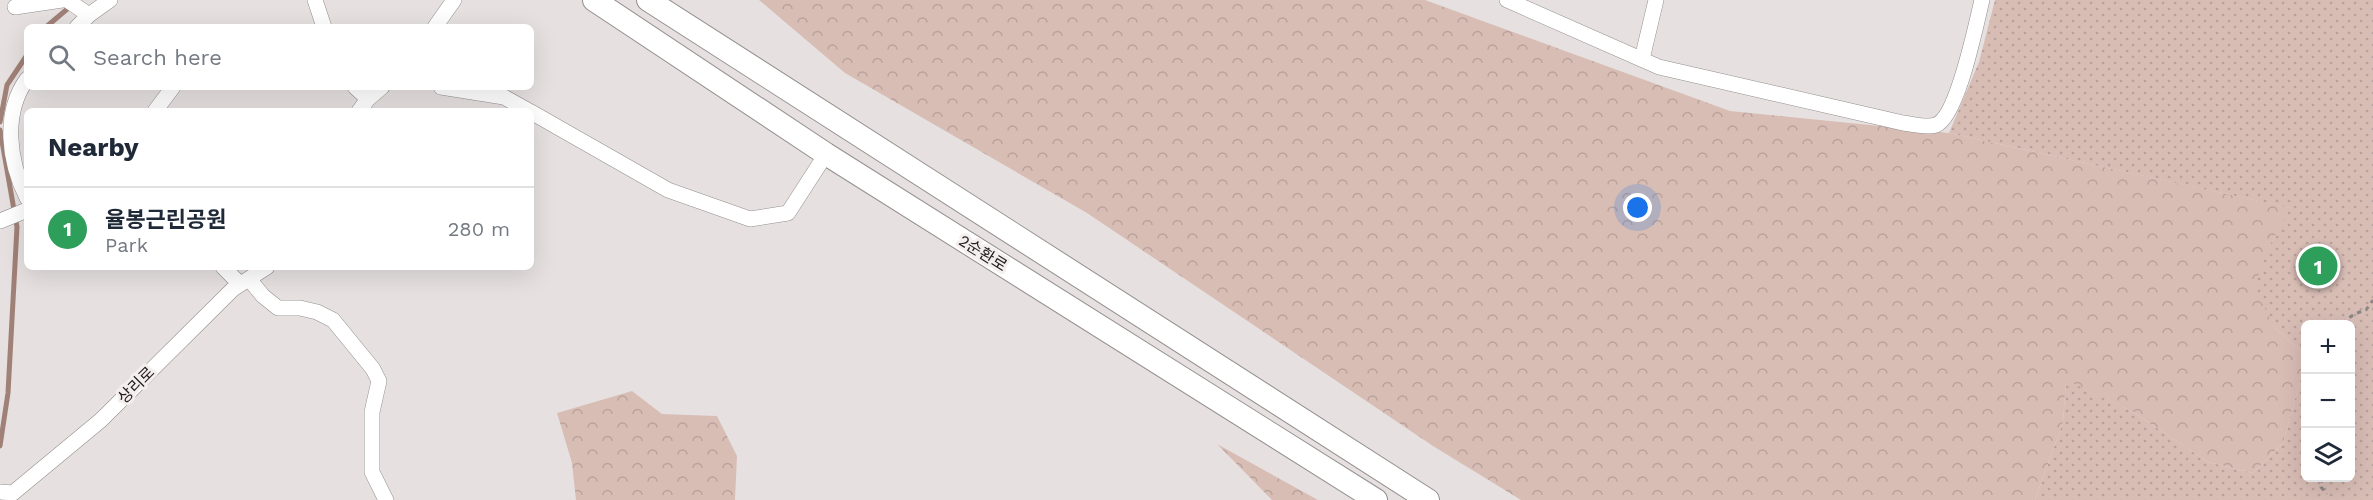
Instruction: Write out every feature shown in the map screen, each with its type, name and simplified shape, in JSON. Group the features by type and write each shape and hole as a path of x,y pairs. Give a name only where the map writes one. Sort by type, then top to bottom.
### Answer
{"street":[{"path":"15,7 62,0"},
{"path":"67,0 89,15"},
{"path":"79,24 110,0"},
{"path":"315,0 320,24"},
{"path":"437,24 454,0"},
{"name":"2순환로","path":"594,0 826,154 1376,500"},
{"name":"2순환로","path":"648,0 1428,500"},
{"path":"1507,0 1659,67 1924,126 1936,124 1945,118 1959,87 1982,0"},
{"path":"1642,59 1656,0"},
{"path":"24,85 16,102 10,124 20,185 24,192"},
{"path":"157,108 171,90"},
{"path":"356,90 364,105 379,90"},
{"path":"460,90 504,97 523,108"},
{"path":"534,114 668,190 750,219 788,213 826,154"},
{"path":"0,221 24,211"},
{"path":"228,270 278,308 300,308 317,312 333,320 373,369 379,381 372,412 372,472 386,500"},
{"name":"상리로","path":"8,495 101,420 233,289 262,270"}],"path":[{"path":"2346,320 2356,313 2366,310 2373,300"},
{"path":"2322,482 2321,487 2327,494"}],"green space":[{"path":"759,0 1425,0 1730,111 1949,133 2291,208 2270,245 2275,328 2301,351 2301,378 2283,443 2253,473 2208,462 2133,412 2066,381 2063,422 2035,500 1521,500 1433,446 1087,213 845,73"},
{"path":"1995,0 2373,0 2373,500 2035,500 2063,422 2066,380 2133,412 2208,462 2253,473 2283,443 2301,378 2301,482 2355,482 2355,320 2301,320 2301,351 2275,328 2254,287 2270,245 2290,208 1949,133 1979,62"},
{"path":"632,391 662,414 717,416 737,456 735,500 576,500 572,463 557,413"},
{"path":"1217,444 1318,500 1272,500"}],"waterway":[{"path":"50,24 72,5"},
{"path":"0,122 7,85 24,60"},
{"path":"0,130 17,227 8,393 0,446"}],"place":[{"name":"율봉근린공원","path":"2318,266"}]}
